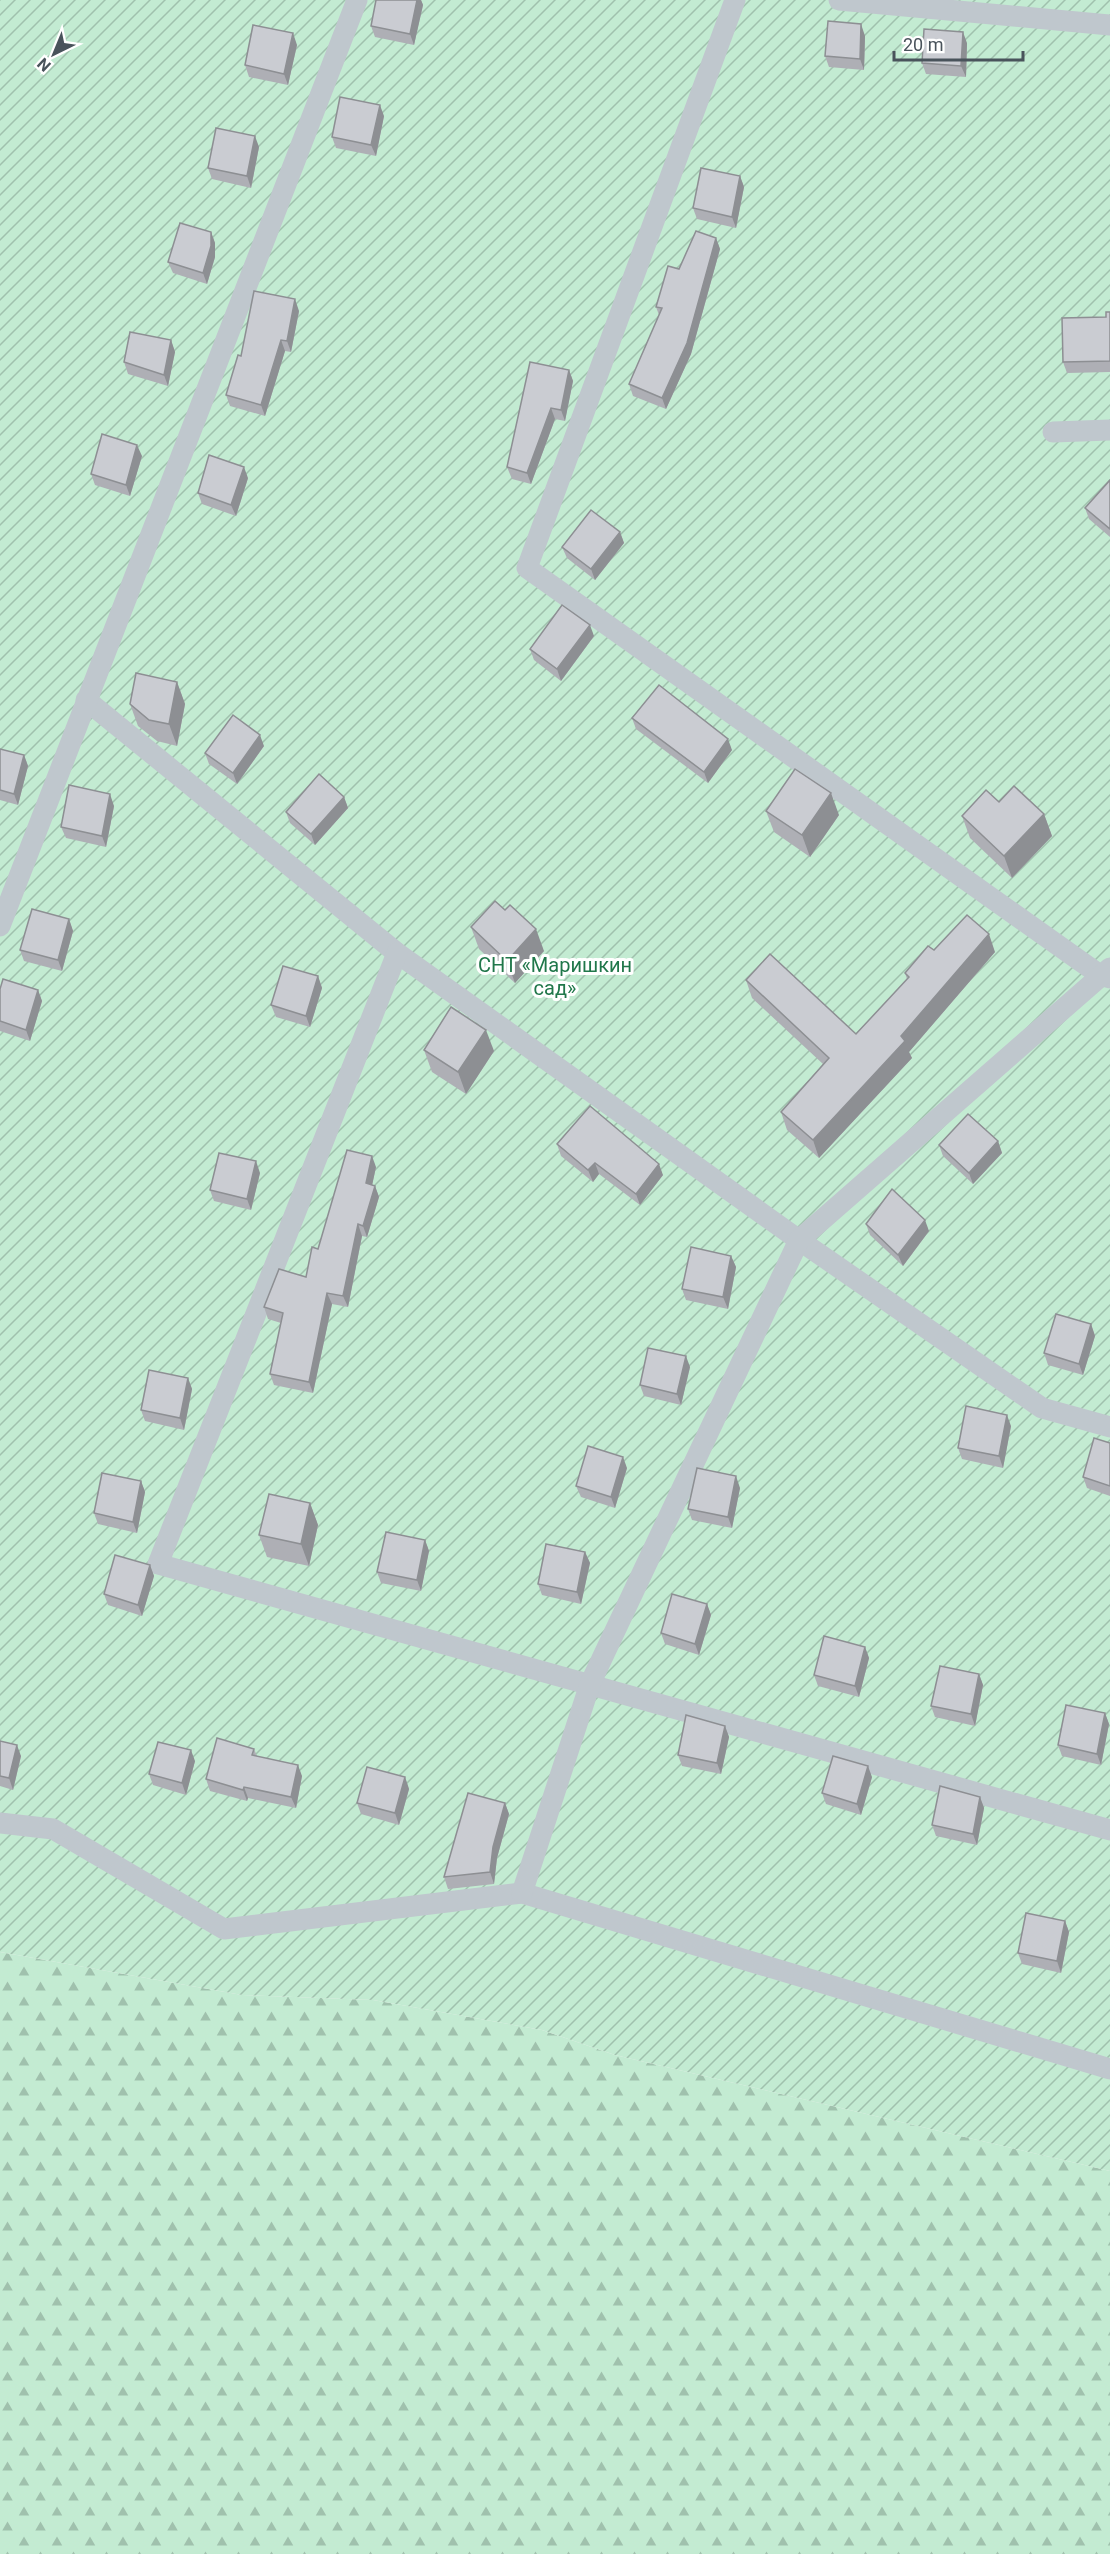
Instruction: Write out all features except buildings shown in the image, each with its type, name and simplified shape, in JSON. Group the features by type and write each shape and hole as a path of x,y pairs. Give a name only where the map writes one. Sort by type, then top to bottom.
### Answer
{"lane":[{"path":"0,926 357,0"},
{"path":"522,1893 590,1684 799,1240 1107,974 527,568 735,0"},
{"path":"839,0 1110,25"},
{"path":"1053,432 1110,430"},
{"path":"86,700 396,953 799,1240 1042,1408 1110,1427"},
{"path":"396,953 158,1564 1110,1830"},
{"path":"0,1823 53,1829 224,1929 522,1893 1110,2069"}],"green space":[{"name":"СНТ «Маришкин сад»","path":"0,0 1110,0 1110,2171 615,2055 542,2030 373,2000 242,1995 0,1952"},
{"path":"0,1952 242,1995 373,2000 542,2030 615,2055 1110,2171 1110,2554 0,2554"}]}
